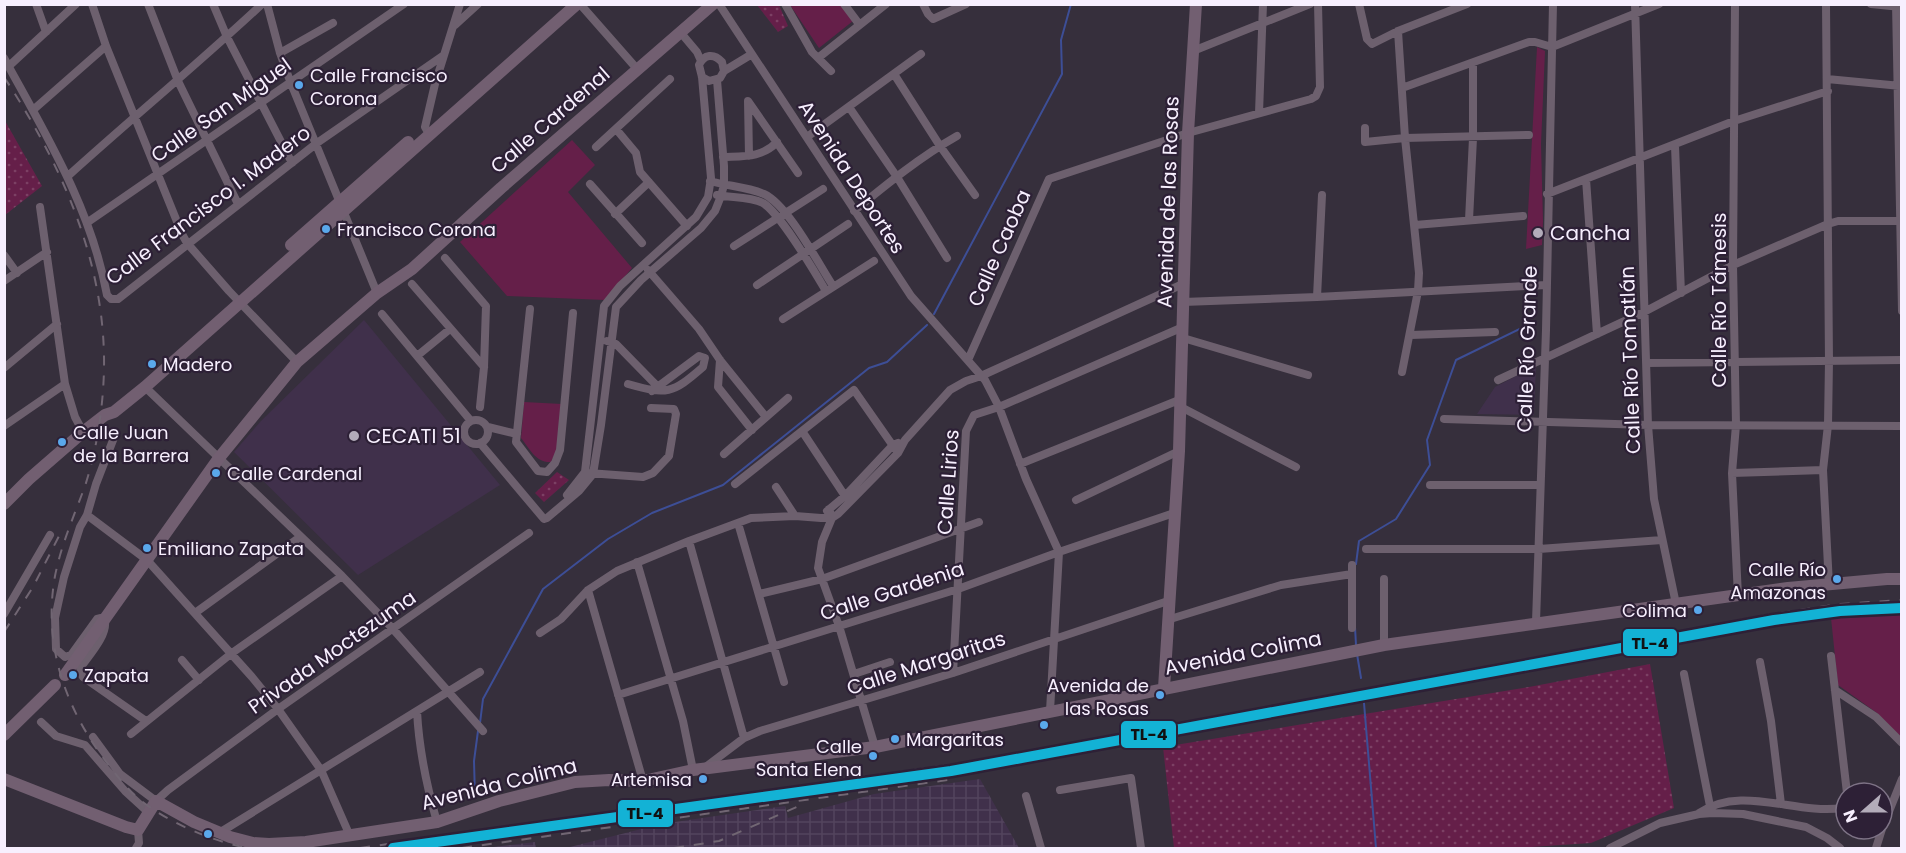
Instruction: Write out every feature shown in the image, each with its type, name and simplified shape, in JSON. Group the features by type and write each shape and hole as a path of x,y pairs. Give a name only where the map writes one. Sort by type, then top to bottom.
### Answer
{"street":[{"path":"36,4 46,32"},
{"path":"9,66 76,4"},
{"path":"92,4 106,46 180,230 188,243 237,299 297,362"},
{"path":"148,4 178,81 238,204"},
{"path":"213,4 226,37 292,163"},
{"path":"68,176 178,81 262,4"},
{"path":"267,4 280,52 291,81 377,293"},
{"name":"Calle San Miguel","path":"87,222 404,4"},
{"path":"427,130 444,55 460,4"},
{"path":"455,25 478,4"},
{"path":"105,416 110,406 237,299 565,4"},
{"path":"427,130 578,4 638,70"},
{"name":"Calle Cardenal","path":"65,675 219,458 297,362 377,293 411,269 713,4"},
{"name":"Avenida Deportes","path":"719,4 918,305 981,376 999,407 1020,464 1059,552"},
{"path":"785,4 818,58 831,71"},
{"path":"844,4 859,24"},
{"path":"818,58 886,4"},
{"path":"923,4 933,19 966,4"},
{"name":"Avenida de las Rosas","path":"1164,688 1179,451 1188,133 1196,4"},
{"path":"1259,113 1263,4"},
{"path":"1193,51 1310,4"},
{"name":"Calle Caoba","path":"968,360 1048,179 1188,133 1311,99 1319,93 1318,4"},
{"path":"1359,4 1367,39 1372,44 1398,31 1467,4"},
{"name":"Calle Río Grande","path":"1536,622 1553,4"},
{"path":"1402,88 1528,42 1552,47 1635,9 1659,4"},
{"name":"Calle Río Támesis","path":"1735,4 1733,265 1736,425 1732,473 1738,596"},
{"path":"1826,4 1829,360 1828,425 1823,470 1829,585"},
{"path":"1871,4 1898,6 1902,311"},
{"name":"Calle Río Tomatlán","path":"1635,9 1648,425 1654,499 1676,604"},
{"path":"280,52 333,23"},
{"path":"1398,31 1405,138 1415,225 1418,291 1402,372"},
{"path":"517,434 488,427 479,420 471,421 465,426 466,438 472,443 480,444 541,516 589,473 601,425 616,307 647,269 696,217 708,193 710,181 702,77 699,69 701,61 697,52 681,33"},
{"path":"33,110 106,46"},
{"path":"589,473 599,340 604,306 620,286 647,269 701,228 715,211 724,185 717,80 724,71 752,54"},
{"path":"807,138 921,54"},
{"name":"Calle Francisco I. Madero","path":"87,222 102,266 107,295 111,299 118,299 316,143 444,55"},
{"path":"701,61 714,56 722,62 724,71"},
{"path":"4,58 68,176 87,222"},
{"path":"1469,220 1473,138 1473,63"},
{"path":"894,74 940,146 975,195"},
{"path":"702,77 709,81 717,80"},
{"path":"1827,79 1899,86"},
{"path":"596,147 670,80"},
{"path":"1547,194 1675,146 1734,121 1827,91"},
{"path":"749,156 748,101 751,102 798,173"},
{"path":"849,107 897,177 947,258"},
{"path":"1365,128 1365,142 1405,138 1529,135"},
{"path":"616,129 636,153 638,166 649,182 687,226"},
{"path":"854,211 897,177 957,136"},
{"path":"723,157 762,153 777,142"},
{"path":"1675,146 1681,293"},
{"path":"1586,179 1597,334"},
{"path":"710,181 763,194 774,200 781,215 830,288"},
{"path":"615,213 649,182"},
{"path":"590,184 642,243"},
{"path":"734,246 823,189"},
{"path":"708,193 761,202 781,215"},
{"path":"1317,297 1322,195"},
{"path":"40,207 65,384 75,417 83,432"},
{"path":"1415,225 1523,216"},
{"path":"1498,380 1644,312 1733,265 1828,224 1838,221 1901,221"},
{"path":"756,285 848,224"},
{"path":"4,281 47,252"},
{"path":"4,255 17,273"},
{"path":"445,258 486,306 480,407"},
{"path":"783,319 874,261"},
{"path":"647,269 699,329 720,360 766,417"},
{"path":"875,747 818,562 831,513 845,496 905,440 950,390 1185,283"},
{"path":"412,284 484,368"},
{"path":"1184,302 1546,285"},
{"path":"4,504 28,479 83,432 114,412 145,387 237,299"},
{"path":"530,309 516,442 538,471 547,472 555,463 560,450 573,313"},
{"path":"382,314 471,421"},
{"path":"4,368 57,324"},
{"path":"417,356 450,329"},
{"path":"1183,332 1308,375"},
{"name":"Calle Lirios","path":"953,673 966,431 969,421 974,415 1183,332"},
{"path":"1411,335 1495,332"},
{"path":"599,340 616,344 658,390"},
{"path":"628,384 658,390 687,381 703,367 705,358 699,356 658,390"},
{"path":"720,360 718,387 752,430"},
{"path":"1647,363 1902,360"},
{"path":"4,426 65,384"},
{"path":"145,387 342,576 393,629 447,693 483,731"},
{"path":"735,484 854,390 895,449"},
{"path":"724,454 788,398"},
{"path":"1020,464 1179,403 1296,467"},
{"path":"589,473 643,477 653,473 669,456 676,414 674,409 651,408"},
{"path":"1444,419 1648,425 1902,426"},
{"path":"480,444 487,439 488,427"},
{"path":"801,431 845,496"},
{"path":"115,435 87,515 72,548 58,599 54,635 58,652 65,657 71,655 97,619 101,618 105,621 106,627 103,634 80,672 83,677 146,721"},
{"path":"540,633 561,619 588,590 617,571 637,562 759,517 821,518 846,507 895,449"},
{"path":"1076,500 1179,451"},
{"path":"1732,473 1823,470"},
{"path":"1430,485 1540,485"},
{"path":"776,487 795,516"},
{"name":"Calle Gardenia","path":"618,695 958,589 1174,513"},
{"path":"87,515 147,560 232,653 278,709 321,770 350,836"},
{"path":"759,594 822,579 979,522"},
{"path":"738,523 784,682"},
{"name":"Privada Moctezuma","path":"156,801 278,709 529,533"},
{"path":"4,614 50,535"},
{"path":"195,613 300,537"},
{"path":"1366,549 1539,549 1662,540"},
{"path":"689,541 744,738"},
{"path":"1050,711 1059,552"},
{"path":"637,562 698,770"},
{"path":"1167,620 1281,585 1352,570 1352,628"},
{"path":"131,734 232,653 342,576"},
{"path":"1384,579 1384,645"},
{"name":"Avenida Colima","path":"156,801 219,833 253,843 306,842 437,822 499,801 575,782 643,781 698,770 875,747 1384,645 1536,622 1738,596 1902,579"},
{"path":"588,590 643,781"},
{"name":"Calle Margaritas","path":"698,770 744,738 760,731 862,702 1168,601"},
{"path":"1831,656 1846,781"},
{"path":"182,660 199,680"},
{"path":"854,674 890,662"},
{"path":"1761,662 1781,804"},
{"path":"219,833 480,672"},
{"path":"1684,674 1710,806"},
{"path":"4,735 55,685"},
{"path":"1835,690 1876,717 1902,743"},
{"path":"417,711 418,743 437,822"},
{"path":"41,722 56,736 85,745 125,791 148,812"},
{"path":"93,737 112,764 127,780 156,801 138,830 139,843 136,849"},
{"path":"1060,790 1131,778 1141,849"},
{"path":"4,779 116,825 138,830"},
{"path":"1894,799 1902,779"},
{"path":"1026,796 1041,849"},
{"path":"1699,814 1710,806 1742,800 1812,809 1834,806"},
{"path":"1610,849 1660,823 1699,814 1743,814 1806,827 1827,838 1840,849"}],"shaded area":[{"path":"757,5 779,5 788,26 778,32"},
{"path":"790,5 841,5 853,21 819,48"},
{"path":"1537,47 1545,51 1541,144 1542,245 1526,249"},
{"path":"4,119 42,186 5,215 4,215"},
{"path":"572,140 595,165 568,192 632,268 605,300 507,296 460,242"},
{"name":"CECATI 51","path":"364,320 500,485 358,575 234,452 261,421"},
{"path":"1536,366 1534,415 1477,414 1495,387"},
{"path":"524,402 562,404 557,450 551,462 537,457 521,438"},
{"path":"557,472 569,480 544,502 535,493"},
{"path":"1901,615 1901,737 1877,713 1838,685 1831,618"},
{"path":"1650,664 1674,808 1591,843 1518,848 1174,848 1163,747 1529,687"},
{"path":"980,779 1019,848 566,848 661,824 785,806 788,818 874,794"},
{"path":"535,842 536,848 485,848"}],"waterway":[{"path":"934,314 1062,74 1061,40 1071,4"},
{"path":"1356,564 1359,541 1396,519 1430,465 1427,440 1456,360 1532,323"},
{"path":"480,723 483,699 543,589 608,539 652,513 723,485 869,368 887,362 927,325"},
{"path":"1355,627 1356,645"},
{"path":"1357,654 1361,678"},
{"path":"1364,703 1376,848"},
{"path":"475,797 474,761 478,731"}],"railway":[{"path":"4,77 25,110 62,180 89,253 103,330 104,370 101,414 96,443 85,486 64,542 55,576 52,625 60,672 68,695 90,738 114,772 137,797 162,815 185,827 247,848"},
{"path":"4,632 33,587 60,534"},
{"path":"360,848 1027,754 1773,614 1840,604 1902,600"},
{"path":"462,848 955,779"},
{"path":"674,848 719,841 799,806"}],"transit line":[{"name":"TL-4","path":"393,848 951,771 1774,620 1840,611 1902,608"}],"place":[{"name":"Calle Francisco Corona","path":"299,85"},
{"name":"Francisco Corona","path":"326,229"},
{"name":"Cancha","path":"1538,233"},
{"name":"Madero","path":"152,364"},
{"name":"CECATI 51","path":"354,436"},
{"name":"Calle Juan de la Barrera","path":"62,442"},
{"name":"Calle Cardenal","path":"216,473"},
{"name":"Emiliano Zapata","path":"147,548"},
{"name":"Calle Río Amazonas","path":"1837,579"},
{"name":"Colima","path":"1698,610"},
{"name":"Zapata","path":"73,675"},
{"name":"Avenida de las Rosas","path":"1160,695"},
{"name":"Margaritas","path":"895,739"},
{"name":"Calle Santa Elena","path":"873,756"},
{"name":"Artemisa","path":"703,779"}]}
